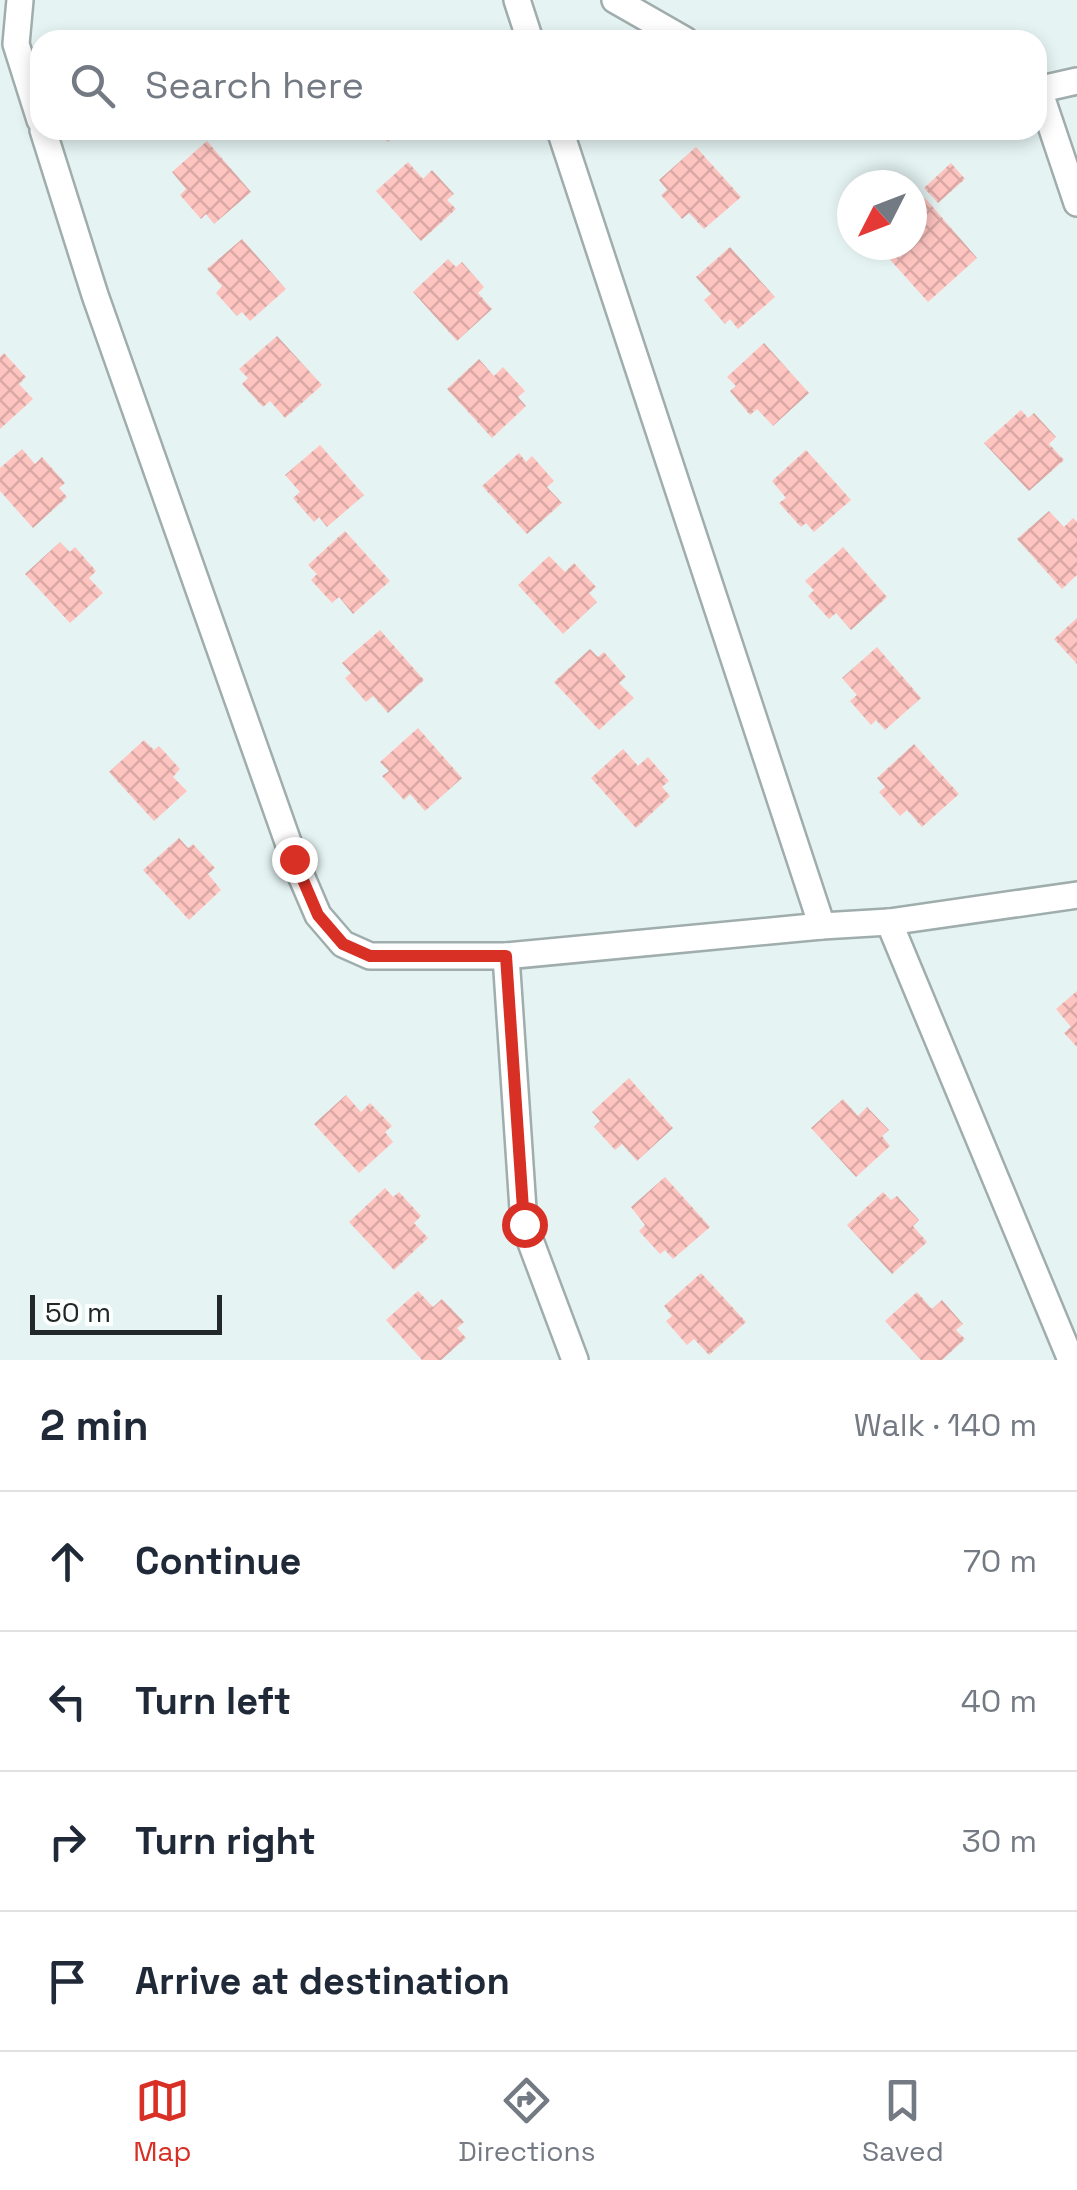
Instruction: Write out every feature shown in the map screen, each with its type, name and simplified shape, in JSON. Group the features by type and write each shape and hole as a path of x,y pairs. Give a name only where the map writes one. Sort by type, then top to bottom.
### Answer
{"street":[{"path":"20,0 16,44 30,88"},
{"path":"517,0 527,30"},
{"path":"615,0 668,30"},
{"path":"1047,88 1077,81"},
{"path":"1047,116 1077,202"},
{"path":"46,140 102,314 294,859 318,915 343,944 370,956 506,956 889,922 1077,895"},
{"path":"563,140 822,926"},
{"path":"889,922 1071,1360"},
{"path":"506,956 524,1224 575,1360"}],"building":[{"path":"207,141 251,192 214,224 206,214 201,219 180,195 186,189 172,172"},
{"path":"696,147 741,197 704,229 689,213 682,219 661,195 667,190 659,180"},
{"path":"408,162 423,179 432,170 454,194 447,200 456,209 421,241 376,191"},
{"path":"951,163 965,179 938,203 927,191 927,185"},
{"path":"927,200 977,258 928,302 890,260 927,260"},
{"path":"242,239 286,289 250,321 242,312 237,316 216,293 222,286 207,269"},
{"path":"730,247 775,297 738,329 730,319 725,324 704,300 711,294 696,277"},
{"path":"448,259 456,267 462,262 484,287 478,293 492,309 457,341 413,292"},
{"path":"277,336 322,385 285,418 270,401 263,407 242,384 248,378 239,369"},
{"path":"764,343 809,393 773,426 757,409 750,415 730,391 736,386 727,377"},
{"path":"4,353 26,377 19,384 33,399 0,429 0,357"},
{"path":"479,359 494,376 503,367 525,391 518,397 526,406 492,438 447,389"},
{"path":"1021,410 1028,418 1034,413 1056,437 1049,444 1064,460 1029,491 984,443"},
{"path":"320,445 364,495 327,527 319,517 314,522 293,498 300,492 285,475"},
{"path":"22,449 35,464 42,457 65,483 59,488 67,497 33,528 0,491 0,468"},
{"path":"806,450 851,500 814,532 806,523 801,527 779,503 786,498 772,481"},
{"path":"519,453 526,462 532,456 554,481 547,487 562,503 527,534 482,486"},
{"path":"1049,511 1064,527 1073,518 1077,522 1077,575 1062,589 1017,539"},
{"path":"345,531 390,581 353,614 339,597 332,603 311,580 317,574 308,565"},
{"path":"60,542 70,552 75,547 96,571 89,578 103,593 70,623 25,574"},
{"path":"843,547 887,597 851,630 836,613 829,619 808,596 814,590 805,581"},
{"path":"549,556 565,572 574,563 596,587 589,593 597,602 563,634 518,585"},
{"path":"1077,618 1077,664 1054,639"},
{"path":"380,630 424,680 388,713 373,696 366,702 345,678 351,673 342,663"},
{"path":"877,647 921,698 885,730 876,720 871,725 850,701 857,695 842,678"},
{"path":"590,649 598,657 604,652 626,677 619,683 634,698 599,730 554,682"},
{"path":"418,728 462,778 425,811 410,794 404,800 382,776 389,771 380,762"},
{"path":"144,740 154,750 159,746 180,769 173,777 187,791 154,821 109,772"},
{"path":"914,744 959,794 922,827 907,810 900,816 879,792 885,787 877,778"},
{"path":"623,749 638,766 648,757 669,781 662,787 670,796 636,828 591,778"},
{"path":"179,838 188,848 193,844 215,868 208,874 221,890 189,920 143,870"},
{"path":"1077,991 1077,1047 1064,1033 1071,1027 1056,1009"},
{"path":"629,1078 673,1128 637,1161 622,1144 615,1150 594,1127 600,1121 592,1112"},
{"path":"346,1095 361,1112 370,1103 392,1126 385,1132 393,1142 359,1173 314,1124"},
{"path":"843,1099 858,1116 867,1107 889,1130 882,1136 890,1146 856,1177 811,1128"},
{"path":"665,1177 710,1227 673,1259 665,1250 660,1254 639,1231 645,1225 631,1207"},
{"path":"385,1188 393,1197 399,1192 421,1216 414,1223 428,1238 394,1270 349,1222"},
{"path":"883,1192 891,1200 897,1196 919,1220 913,1226 927,1242 892,1274 847,1225"},
{"path":"701,1273 746,1322 709,1355 694,1339 687,1345 666,1321 672,1316 664,1306"},
{"path":"418,1291 433,1307 442,1299 464,1322 457,1328 466,1338 441,1360 422,1360 386,1320"},
{"path":"917,1292 932,1309 942,1300 963,1324 956,1330 965,1339 942,1360 921,1360 885,1321"}],"route":[{"path":"294,859 318,915 343,944 370,956 506,956 524,1224"}]}
